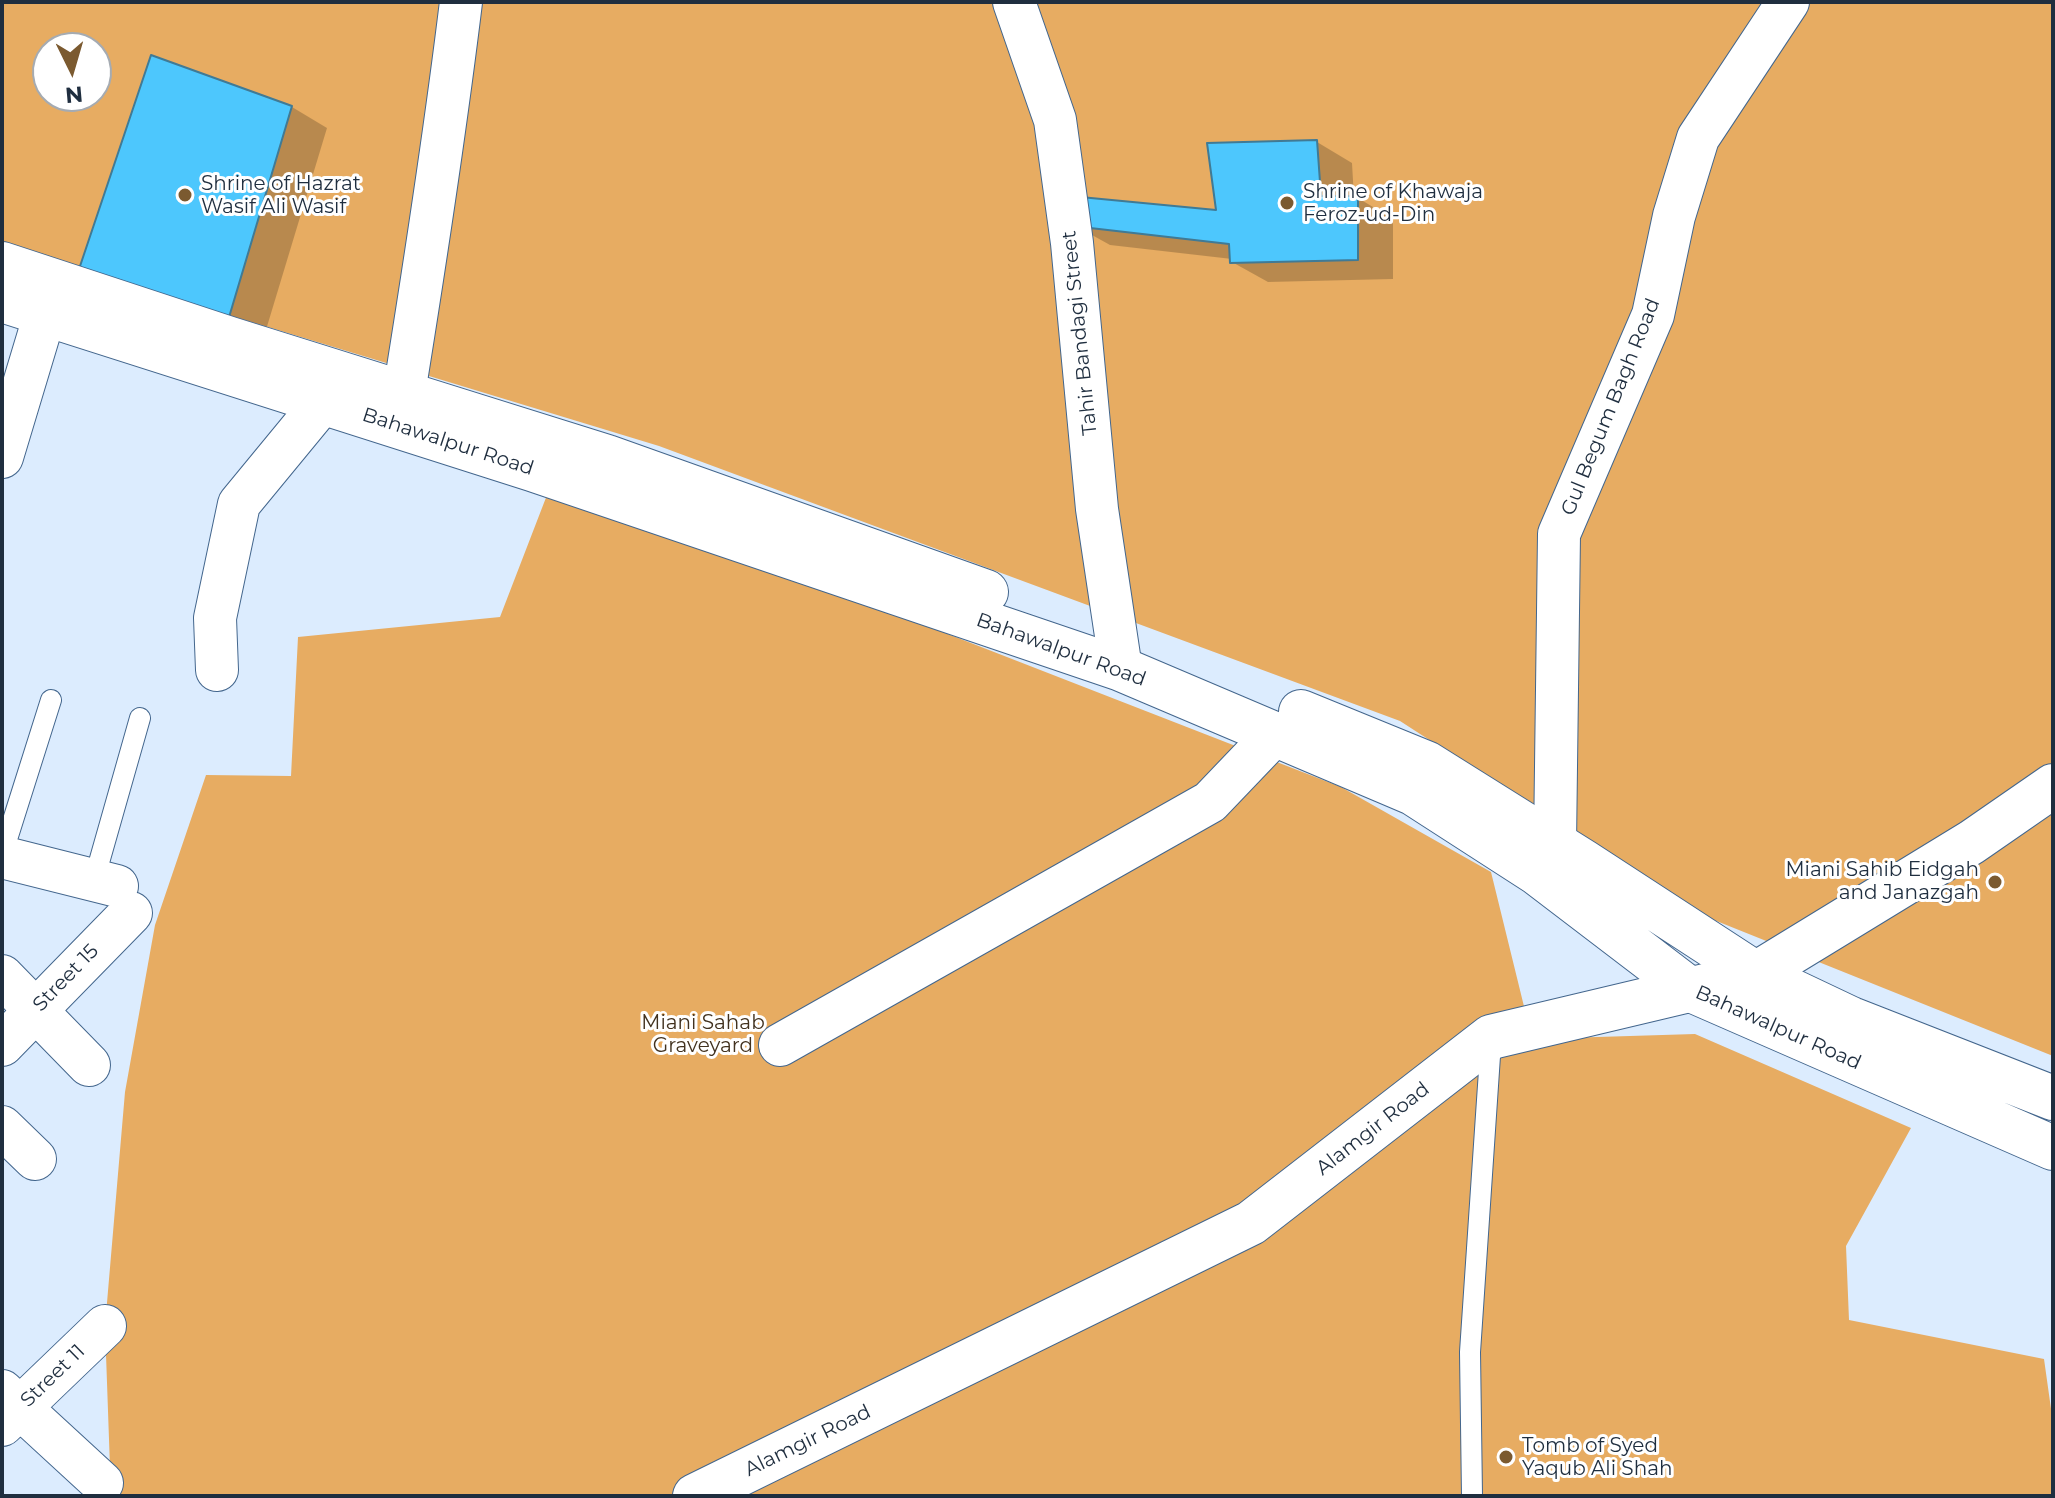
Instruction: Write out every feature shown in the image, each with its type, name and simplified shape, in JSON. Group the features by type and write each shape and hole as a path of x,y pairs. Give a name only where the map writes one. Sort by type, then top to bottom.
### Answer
{"main road":[{"name":"Bahawalpur Road","path":"2,264 215,335 607,457 1118,653 1426,763 1756,974 1851,1019 2053,1098"},
{"name":"Bahawalpur Road","path":"2,300 1118,653 1275,734 1413,793 1537,873 1689,989 2053,1148"},
{"name":"Alamgir Road","path":"695,1496 1251,1223 1491,1037 1756,974 1972,842 2053,786"}],"street":[{"path":"404,393 461,2"},
{"name":"Tahir Bandagi Street","path":"1014,2 1055,120 1072,243 1097,509 1118,653"},
{"name":"Gul Begum Bagh Road","path":"1555,844 1559,534 1653,315 1674,216 1698,138 1788,2"},
{"path":"2,457 45,314"},
{"path":"217,670 215,618 239,504 323,402"},
{"path":"780,1045 1210,802 1275,734"},
{"path":"2,856 114,893"},
{"name":"Street 15","path":"2,1045 36,1010 114,893"},
{"path":"2,976 89,1065"},
{"path":"2,1127 35,1159"},
{"name":"Street 11","path":"8,1408 105,1326"},
{"path":"8,1408 102,1483"}],"lane":[{"path":"2,856 51,700"},
{"path":"114,893 140,718"},
{"path":"1472,1496 1470,1352 1491,1037"}],"green space":[{"path":"2,2 2053,2 2053,1056 1699,914 1400,721 659,446 120,282 2,243"},
{"name":"Miani Sahab Graveyard","path":"547,495 845,594 1341,787 1491,872 1532,1039 1695,1034 1911,1128 1846,1246 1849,1320 2044,1359 2053,1423 2053,1496 111,1496 105,1326 125,1092 155,925 206,775 291,776 298,637 500,617"}],"building":[{"name":"Shrine of Hazrat Wasif Ali Wasif","path":"151,55 292,106 224,334 74,284"},
{"name":"Shrine of Khawaja Feroz-ud-Din","path":"1317,140 1321,196 1358,196 1358,260 1230,263 1229,244 1073,226 1070,196 1216,210 1207,143"}],"place":[{"name":"Shrine of Hazrat Wasif Ali Wasif","path":"185,195"},
{"name":"Shrine of Khawaja Feroz-ud-Din","path":"1287,203"},
{"name":"Miani Sahib Eidgah and Janazgah","path":"1995,882"},
{"name":"Tomb of Syed Yaqub Ali Shah","path":"1506,1457"}]}
